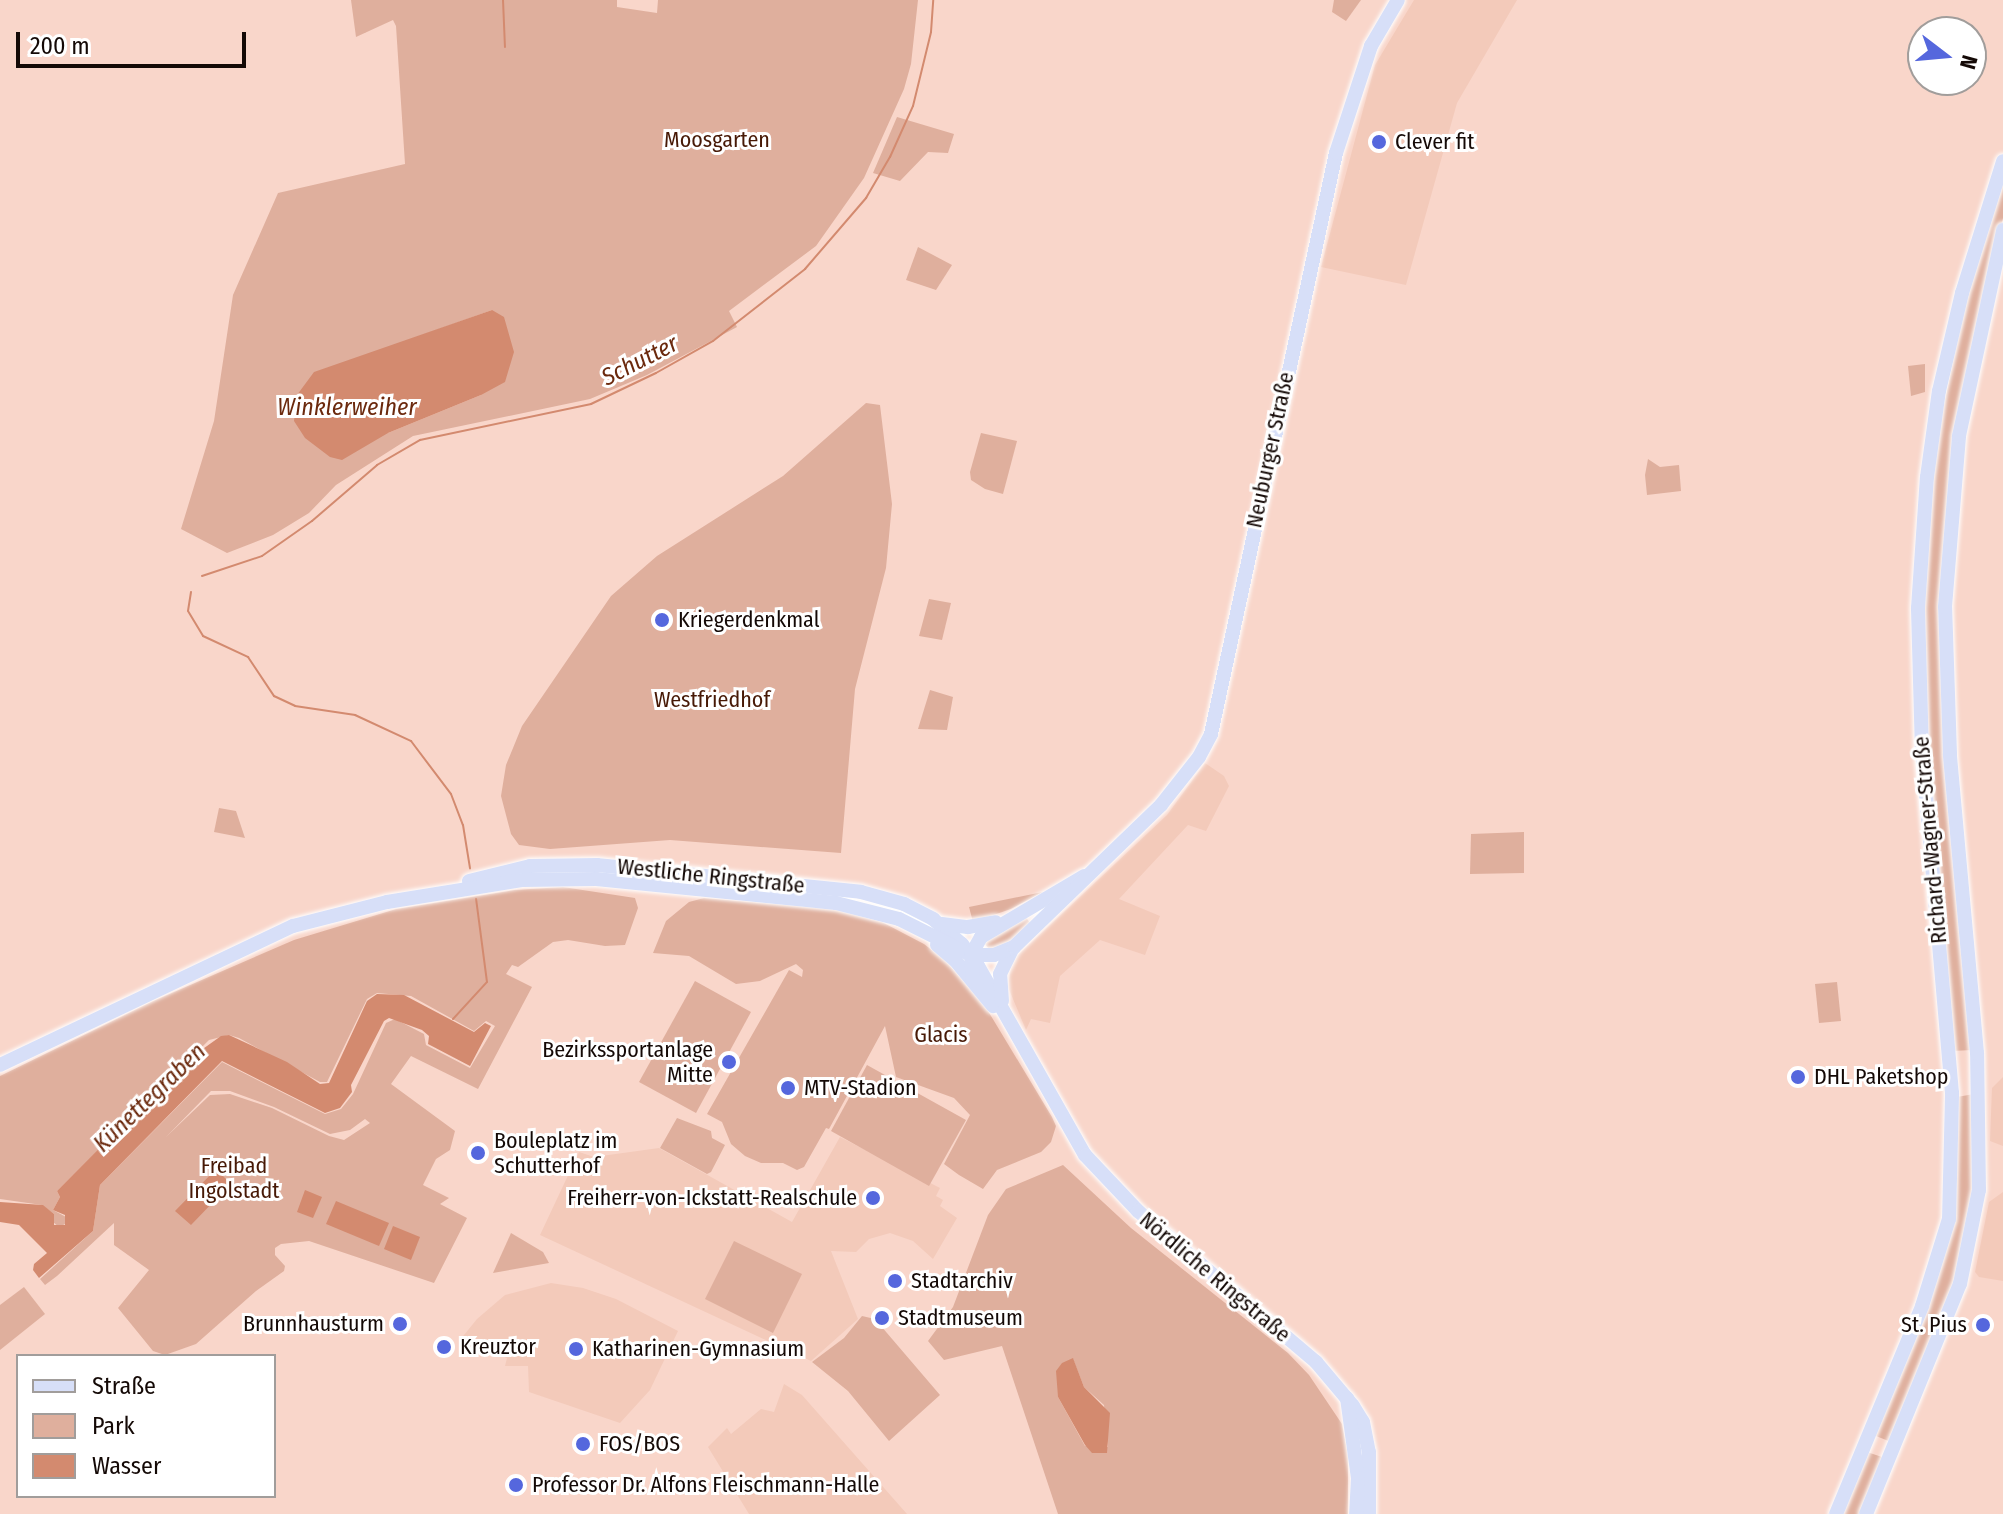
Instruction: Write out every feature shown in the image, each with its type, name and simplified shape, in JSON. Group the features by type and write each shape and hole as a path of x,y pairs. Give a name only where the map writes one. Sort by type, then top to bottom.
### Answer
{"main road":[{"name":"Neuburger Straße","path":"1003,1009 999,977 1014,947 1161,805 1199,757 1211,734 1336,153 1371,46 1398,0"},
{"name":"Richard-Wagner-Straße","path":"1837,1512 1926,1296 1949,1219 1952,1093 1922,753 1918,608 1926,489 1939,391 1962,293 2003,161"},
{"name":"Richard-Wagner-Straße","path":"1866,1514 1960,1284 1979,1190 1977,1053 1950,754 1945,607 1959,436 2003,230"},
{"name":"Westliche Ringstraße","path":"436,893 510,869 582,864 861,892 904,904 939,923 971,955 1085,1155"},
{"name":"Neuburger Straße","path":"971,955 976,942 1005,920 1095,870"},
{"name":"Westliche Ringstraße","path":"0,1065 293,926 436,893 523,880 596,879 836,903 908,923 971,955"},
{"name":"Neuburger Straße","path":"939,923 968,927 1005,920"},
{"name":"Westliche Ringstraße","path":"908,923 955,960 1013,1031"},
{"path":"973,981 971,955 994,955 1014,947"},
{"name":"Nördliche Ringstraße","path":"1085,1155 1138,1211 1316,1362 1347,1398 1360,1415 1366,1433 1371,1474 1369,1514"},
{"path":"1347,1398 1358,1478 1356,1514"}],"shaded area":[{"path":"1414,0 1517,0 1457,103 1406,285 1321,267 1375,65"},
{"path":"1205,763 1224,776 1229,786 1206,831 1188,825 1119,899 1160,916 1145,955 1100,940 1060,976 1050,1023 1031,1019 1026,1030 1008,987 1011,968 1018,955 1167,815"},
{"path":"2003,1077 2003,1146 1990,1141 1992,1088"},
{"path":"840,1137 940,1188 936,1196 943,1200 940,1206 957,1218 933,1259 913,1241 890,1233 869,1239 856,1252 831,1251 858,1319 811,1361 540,1235 579,1152 594,1157 659,1148 792,1222"},
{"path":"2003,1192 2003,1281 1979,1277 1975,1272 1989,1202"},
{"name":"Katharinen-Gymnasium","path":"551,1283 583,1288 616,1299 678,1331 650,1390 620,1423 529,1392 528,1366 505,1366 507,1358 460,1340 477,1319 505,1295"},
{"path":"784,1384 802,1395 907,1514 749,1514 708,1447 727,1428 731,1434 761,1409 774,1412"}],"green space":[{"name":"Moosgarten","path":"351,0 617,0 617,7 657,13 658,0 918,0 911,64 904,89 864,178 816,246 729,311 737,327 647,375 590,399 413,436 336,485 309,513 273,535 227,553 181,529 214,421 233,295 278,193 405,164 396,26 393,20 356,37","holes":["492,310 481,395 388,433 361,357"]},
{"path":"1334,0 1361,0 1346,21 1332,12"},
{"path":"897,117 954,134 948,153 928,152 900,181 873,173"},
{"path":"2003,179 2003,218 1972,352 1939,609 1972,1050 1952,1051 1920,641 1937,438 1967,295"},
{"path":"918,247 952,265 936,290 906,280"},
{"path":"1925,364 1925,392 1911,396 1908,366"},
{"name":"Westfriedhof","path":"866,403 880,405 892,504 886,568 855,689 841,853 670,840 550,849 519,845 511,834 501,796 506,765 522,726 611,596 657,556 783,476"},
{"path":"981,433 1017,441 1003,494 985,489 971,480 970,472"},
{"path":"1648,459 1660,467 1679,465 1681,491 1647,495 1645,475"},
{"path":"929,599 951,603 942,640 919,636"},
{"path":"930,690 953,697 947,730 918,729"},
{"path":"219,808 236,811 245,838 214,832"},
{"path":"1524,832 1524,873 1470,874 1471,834"},
{"name":"Freibad Ingolstadt","path":"563,887 635,898 638,908 625,945 605,946 568,940 553,942 518,967 512,965 506,974 532,987 478,1089 411,1056 391,1084 455,1131 450,1150 436,1159 423,1185 449,1198 440,1204 467,1218 434,1283 309,1241 281,1244 275,1248 275,1255 285,1266 284,1271 256,1291 196,1344 168,1354 153,1351 118,1308 149,1270 114,1245 114,1223 45,1285 40,1279 93,1231 100,1185 222,1062 325,1114 341,1109 353,1094 386,1023 395,1019 424,1034 426,1045 470,1068 495,1026 486,1021 474,1031 411,996 377,993 367,999 327,1082 320,1082 239,1038 229,1035 209,1040 57,1191 60,1197 53,1210 66,1217 65,1224 59,1227 53,1222 54,1214 42,1205 0,1199 0,1076 153,1001 294,940 396,909 514,890","holes":["211,1091 230,1091 274,1107 330,1134 350,1130 365,1119 370,1123 344,1140 329,1136 272,1108 230,1094 210,1095 166,1137"]},
{"path":"1043,892 1011,909 973,922 969,907"},
{"name":"Glacis","path":"704,898 835,909 882,922 924,944 945,960 985,1006 1052,1117 1056,1126 1051,1142 1041,1152 997,1170 983,1189 959,1175 944,1164 970,1115 954,1098 896,1077 885,1026 829,1129 826,1128 804,1167 797,1170 783,1163 761,1163 745,1156 731,1144 722,1122 707,1114 789,970 802,977 803,970 796,964 760,981 736,984 689,956 653,953 666,921 689,902"},
{"path":"1025,916 1033,927 1012,944 990,950 982,941"},
{"path":"695,981 751,1012 696,1113 639,1082"},
{"path":"1837,982 1841,1021 1819,1023 1815,984"},
{"path":"867,1065 966,1120 929,1186 831,1131"},
{"path":"1974,1094 1975,1181 1953,1291 1891,1442 1871,1434 1951,1227 1957,1188 1957,1097"},
{"path":"677,1118 711,1131 712,1138 725,1145 711,1172 707,1174 660,1148"},
{"path":"1063,1165 1131,1228 1288,1353 1309,1375 1342,1424 1348,1455 1348,1514 1058,1514 1002,1346 944,1360 928,1341 953,1307 988,1215 1006,1189","holes":["1073,1359 1084,1387 1104,1405 1108,1447 1085,1446 1058,1397"]},
{"path":"511,1233 543,1252 549,1263 493,1273"},
{"path":"734,1241 802,1274 773,1333 705,1299"},
{"path":"24,1287 45,1314 0,1350 0,1305"},
{"path":"862,1316 875,1319 940,1395 889,1441 848,1391 812,1362 844,1338"},
{"path":"1867,1452 1885,1458 1861,1514 1843,1514"}],"water":[{"name":"Winklerweiher","path":"492,310 504,317 514,352 505,382 388,433 342,460 330,457 305,438 294,421 297,395 314,372"},
{"name":"Künettegraben","path":"377,994 404,995 474,1032 485,1023 491,1026 470,1066 428,1044 429,1036 422,1030 389,1018 384,1021 351,1085 352,1092 340,1108 325,1113 222,1061 100,1185 93,1231 39,1278 33,1270 34,1264 47,1253 19,1225 0,1222 0,1202 43,1205 54,1214 54,1225 65,1225 65,1215 53,1210 60,1197 57,1191 186,1061 221,1036 229,1035 287,1062 320,1084 329,1083 367,1001"},
{"path":"216,1169 230,1183 224,1191 217,1188 218,1197 191,1225 175,1211"},
{"path":"305,1190 322,1197 313,1218 297,1212"},
{"path":"336,1201 389,1223 379,1246 326,1224"},
{"path":"393,1226 420,1237 411,1260 384,1249"},
{"path":"1073,1358 1084,1387 1110,1413 1107,1453 1092,1453 1085,1445 1058,1397 1056,1371 1062,1363"}],"waterway":[{"path":"503,0 505,47"},
{"name":"Schutter","path":"202,576 262,556 312,521 377,465 420,440 591,404 656,373 713,341 805,269 866,198 890,157 913,106 931,32 933,0"},
{"name":"Schutter","path":"191,592 188,611 203,636 248,657 274,696 295,706 355,715 411,741 451,794 463,825 470,868"},
{"name":"Schutter","path":"453,1019 487,982 476,899"}],"place":[{"name":"Clever fit","path":"1379,142"},
{"name":"Kriegerdenkmal","path":"662,620"},
{"name":"Bezirkssportanlage Mitte","path":"729,1062"},
{"name":"DHL Paketshop","path":"1798,1077"},
{"name":"MTV-Stadion","path":"788,1088"},
{"name":"Bouleplatz im Schutterhof","path":"478,1153"},
{"name":"Freiherr-von-Ickstatt-Realschule","path":"873,1198"},
{"name":"Stadtarchiv","path":"895,1281"},
{"name":"Stadtmuseum","path":"882,1318"},
{"name":"Brunnhausturm","path":"400,1324"},
{"name":"St. Pius","path":"1983,1325"},
{"name":"Kreuztor","path":"444,1347"},
{"name":"Katharinen-Gymnasium","path":"576,1349"},
{"name":"FOS/BOS","path":"583,1444"},
{"name":"Professor Dr. Alfons Fleischmann-Halle","path":"516,1485"}]}
